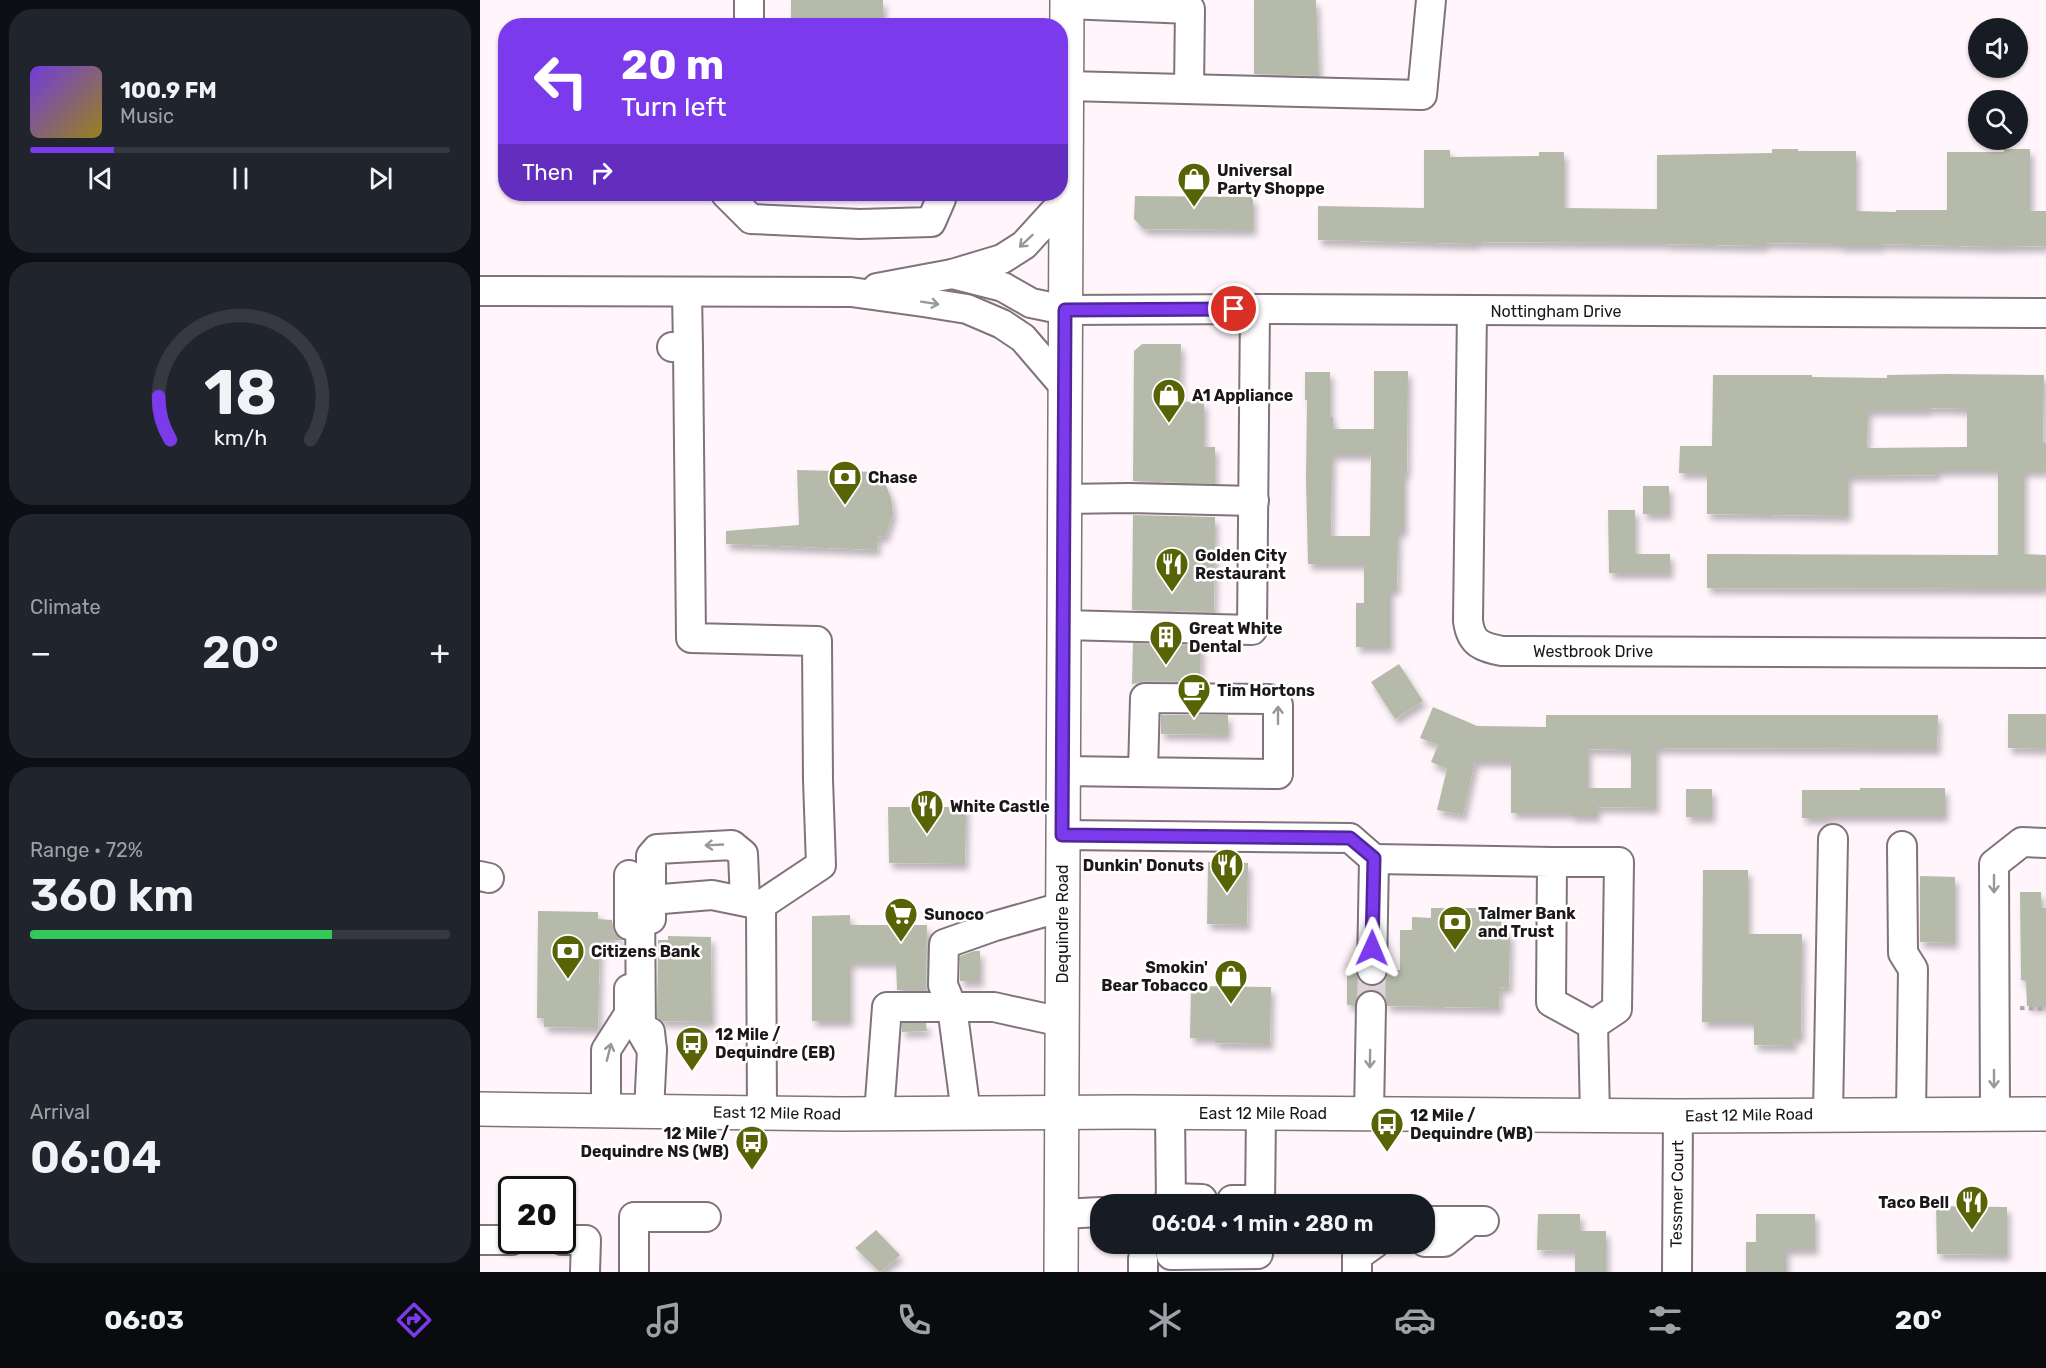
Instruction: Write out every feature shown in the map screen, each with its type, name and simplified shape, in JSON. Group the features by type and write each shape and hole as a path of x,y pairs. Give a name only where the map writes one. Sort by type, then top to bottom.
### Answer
{"main road":[{"name":"Dequindre Road","path":"1067,2 1067,18"},
{"name":"Dequindre Road","path":"1061,1272 1066,201"},
{"name":"East 12 Mile Road","path":"480,1109 879,1114 1369,1113 1678,1116 2046,1114"}],"street":[{"path":"749,0 749,18"},
{"path":"1068,86 1422,95 1431,0"},
{"path":"1067,2 1190,9 1190,89"},
{"path":"733,201 751,219 860,224 931,222 940,201"},
{"path":"851,292 952,274 969,267 1002,259 1024,245 1064,201"},
{"name":"Nottingham Drive","path":"952,274 1003,287 1031,303 1065,310 2046,313"},
{"path":"480,291 851,292 967,309 996,321 1023,338 1065,387"},
{"path":"651,1050 641,1031 640,904 662,899 712,895 753,903 821,865 817,641 692,638 680,348 687,292"},
{"path":"1064,625 1252,630 1255,309"},
{"name":"Westbrook Drive","path":"1472,310 1468,621 1470,634 1478,643 1487,648 1502,651 2046,653"},
{"path":"1064,499 1254,501"},
{"path":"1063,771 1278,774 1278,705 1269,699 1145,698 1143,772"},
{"path":"1062,835 1350,838 1374,858 1619,862 1617,1009 1593,1025"},
{"path":"1828,1115 1833,840"},
{"path":"1995,1114 1994,864 2022,842 2046,843"},
{"path":"649,1111 651,1050 649,1004 662,899 651,856 657,849 732,844 743,854 753,903 762,1112"},
{"path":"1902,846 1903,953 1913,969 1911,1114"},
{"path":"1371,970 1374,858"},
{"path":"1552,862 1551,1002 1593,1025"},
{"path":"606,1110 606,1050 629,1014 629,875"},
{"path":"966,1113 952,1007 944,985 944,944 995,926 1062,907"},
{"path":"1369,1113 1371,1006"},
{"path":"879,1114 887,1007 994,1007 1062,1022"},
{"path":"1593,1025 1595,1116"},
{"path":"1170,1113 1171,1194"},
{"path":"1251,1194 1261,1113"},
{"name":"Tessmer Court","path":"1677,1272 1678,1116"},
{"path":"1061,1214 1090,1213"},
{"path":"634,1272 634,1217 706,1217"},
{"path":"1435,1221 1477,1221 1444,1242 1435,1242"},
{"path":"480,1240 498,1240"},
{"path":"576,1240 586,1240 585,1272"},
{"path":"1171,1257 1258,1254"},
{"path":"1357,1272 1358,1256 1361,1254"}],"path":[{"path":"2018,1008 2046,1009"}],"building":[{"path":"791,0 883,0 883,18 791,18"},
{"path":"1254,0 1316,0 1319,76 1254,74"},
{"path":"1772,149 1856,151 1856,211 1896,212 1896,210 1947,210 1947,152 2004,152 2004,150 2030,149 2030,211 2046,211 2046,246 1881,244 1881,246 1839,246 1839,244 1765,243 1765,246 1665,243 1476,242 1476,244 1318,240 1318,206 1424,208 1424,150 1450,150 1450,157 1539,156 1539,152 1564,152 1564,208 1657,209 1657,155 1772,153"},
{"name":"Universal Party Shoppe","path":"1135,196 1253,197 1253,230 1144,229 1134,219"},
{"path":"1142,344 1181,344 1180,402 1204,401 1204,447 1215,447 1215,484 1133,481 1134,351"},
{"path":"1374,371 1408,371 1404,531 1398,531 1397,589 1390,589 1390,647 1356,647 1356,603 1364,603 1364,564 1308,564 1305,372 1330,372 1330,417 1333,417 1333,429 1374,429","holes":["1332,454 1371,454 1370,536 1331,536"]},
{"path":"1713,375 1887,378 1887,375 2044,375 2043,443 2046,443 2046,471 2024,471 2024,554 2046,555 2046,589 1707,588 1707,554 1998,555 1998,470 1937,470 1937,475 1848,476 1848,516 1707,514 1707,473 1679,473 1680,446 1712,446","holes":["1967,409 1967,447 1867,448 1868,410"]},
{"name":"Chase","path":"797,470 878,472 879,483 885,483 891,498 893,514 885,537 878,536 877,550 726,544 726,531 799,525"},
{"path":"1643,486 1669,486 1669,514 1643,514"},
{"path":"1608,510 1635,510 1635,554 1670,554 1670,573 1609,573"},
{"path":"1133,515 1215,517 1214,612 1132,610"},
{"name":"Great White Dental","path":"1133,643 1201,645 1200,682 1145,681 1132,684"},
{"path":"1399,664 1423,701 1395,719 1371,682"},
{"path":"1433,707 1477,726 1546,727 1546,715 1938,715 1937,749 1656,748 1656,808 1597,807 1597,816 1571,816 1571,813 1511,813 1511,761 1475,761 1463,815 1437,810 1447,769 1431,762 1438,745 1420,738","holes":["1588,749 1631,750 1631,788 1588,788"]},
{"path":"2008,714 2046,714 2046,749 2008,748"},
{"name":"Tim Hortons","path":"1161,715 1228,715 1228,735 1161,734"},
{"path":"1860,788 1945,788 1945,816 1802,818 1802,790 1860,790"},
{"path":"1686,789 1712,789 1712,817 1686,817"},
{"name":"White Castle","path":"888,807 966,807 965,864 889,863"},
{"name":"Dunkin' Donuts","path":"1208,862 1248,863 1247,925 1207,924"},
{"path":"1703,870 1748,870 1748,934 1802,934 1801,1037 1794,1037 1793,1046 1754,1045 1754,1022 1702,1022"},
{"path":"1920,876 1955,877 1955,943 1920,942"},
{"path":"2020,892 2041,892 2041,908 2046,908 2046,1006 2027,1006 2026,981 2021,980"},
{"name":"Talmer Bank and Trust","path":"1431,908 1486,908 1485,917 1501,917 1501,933 1510,933 1509,988 1500,987 1499,1008 1387,1006 1386,999 1380,992 1371,990 1357,997 1355,1006 1347,1005 1347,969 1356,970 1358,978 1364,984 1371,986 1380,984 1386,978 1389,970 1400,970 1400,930 1412,930 1412,917 1431,918"},
{"name":"Citizens Bank","path":"538,911 598,912 598,919 612,920 614,933 624,940 600,941 598,1028 544,1027 544,1018 537,1018"},
{"path":"850,915 850,925 927,925 926,990 897,990 896,962 850,962 850,1021 812,1021 812,916"},
{"path":"668,936 711,937 712,1022 662,1021 657,1017 658,940 668,940"},
{"path":"980,951 980,981 960,981 960,956"},
{"name":"Smokin' Bear Tobacco","path":"1191,986 1271,987 1270,1044 1215,1043 1215,1038 1190,1038"},
{"path":"902,1023 926,1023 927,1031 902,1032"},
{"name":"Taco Bell","path":"1936,1206 2007,1207 2007,1255 1937,1254"},
{"path":"1538,1214 1580,1214 1580,1231 1606,1231 1606,1272 1575,1272 1575,1251 1537,1250"},
{"path":"1756,1214 1815,1214 1815,1249 1786,1249 1786,1272 1746,1272 1746,1242 1756,1242"},
{"path":"876,1230 900,1255 880,1272 855,1248"}],"tunnel":[{"path":"1371,1006 1372,970"}],"place":[{"name":"Universal Party Shoppe","path":"1194,208"},
{"name":"A1 Appliance","path":"1169,424"},
{"name":"Chase","path":"845,506"},
{"name":"Golden City Restaurant","path":"1172,593"},
{"name":"Great White Dental","path":"1166,666"},
{"name":"Tim Hortons","path":"1194,719"},
{"name":"White Castle","path":"927,835"},
{"name":"Dunkin' Donuts","path":"1227,894"},
{"name":"Sunoco","path":"901,943"},
{"name":"Talmer Bank and Trust","path":"1455,951"},
{"name":"Citizens Bank","path":"568,980"},
{"name":"Smokin' Bear Tobacco","path":"1231,1005"},
{"name":"12 Mile / Dequindre (EB)","path":"692,1072"},
{"name":"12 Mile / Dequindre (WB)","path":"1387,1153"},
{"name":"12 Mile / Dequindre NS (WB)","path":"752,1171"},
{"name":"Taco Bell","path":"1972,1231"}],"route":[{"path":"1234,309 1065,310 1062,835 1350,838 1374,858 1372,948"}]}
